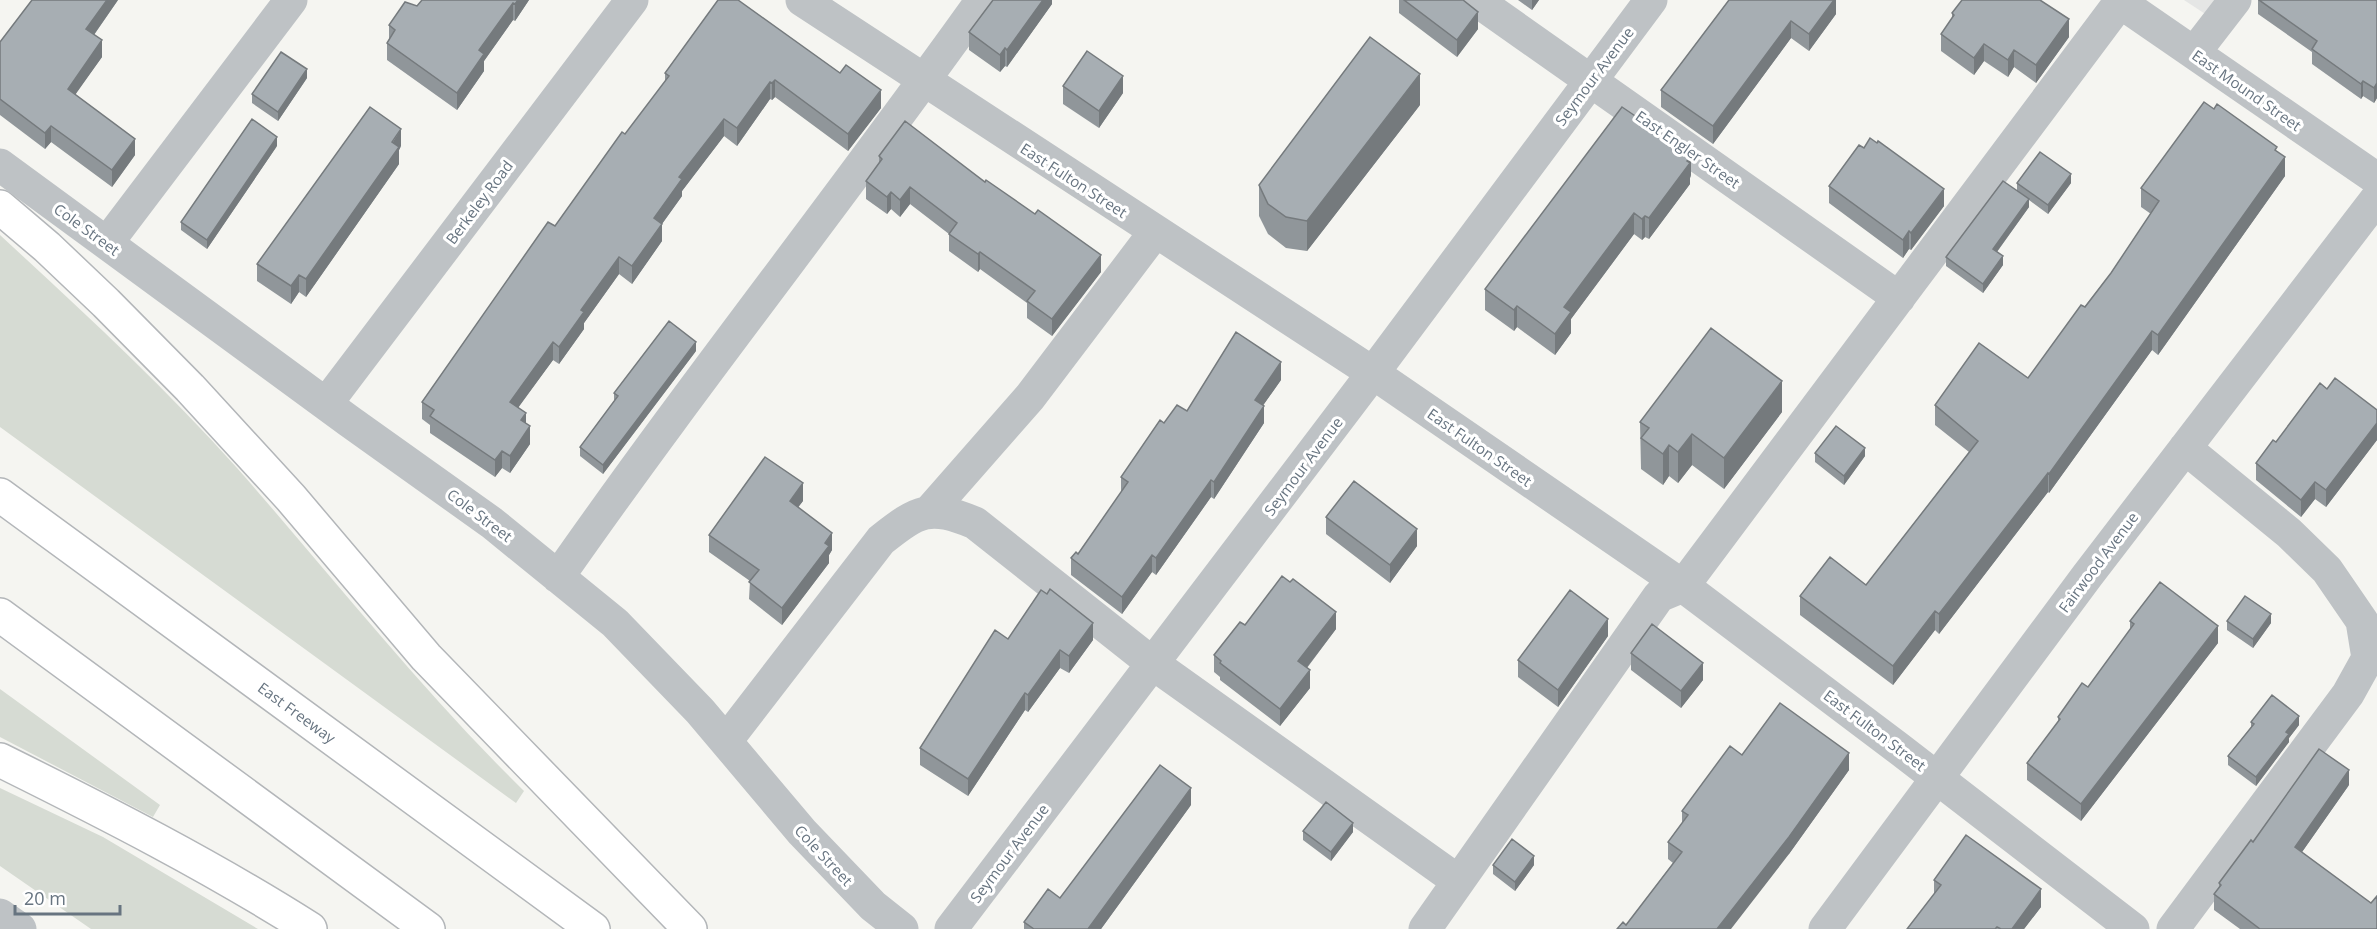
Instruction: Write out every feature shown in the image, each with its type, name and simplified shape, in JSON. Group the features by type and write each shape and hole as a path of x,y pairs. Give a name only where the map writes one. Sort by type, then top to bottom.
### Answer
{"highway":[{"path":"0,207 47,247 106,303 190,388 291,498 426,657 690,929"},
{"name":"East Freeway","path":"0,495 593,929"},
{"path":"0,615 428,929"},
{"path":"0,760 86,802 264,900 310,929"}],"street":[{"path":"107,243 291,0"},
{"name":"Berkeley Road","path":"326,404 632,0"},
{"name":"East Fulton Street","path":"802,0 1373,373 1683,586 2133,929"},
{"path":"558,577 605,509 839,193 925,81 982,0"},
{"name":"East Engler Street","path":"1476,0 1899,298"},
{"name":"Seymour Avenue","path":"951,929 1373,373 1652,0"},
{"path":"2194,53 2235,0"},
{"path":"1425,929 1659,596 1683,586 2118,1"},
{"name":"East Mound Street","path":"2118,1 2377,179"},
{"name":"Cole Street","path":"0,165 492,523 615,623 726,741 802,832 873,906 902,929"},
{"name":"Fairwood Avenue","path":"1825,929 2087,576 2377,198"},
{"path":"726,741 881,540 908,519 930,511 1030,397 1155,232"},
{"path":"2173,929 2348,694 2368,658 2362,621 2327,570 2289,532 2185,448"},
{"path":"930,511 955,515 975,524 1152,663 1458,881"},
{"path":"0,915 20,929"}],"shaded area":[{"path":"2184,0 2237,0 2219,23"},
{"path":"0,235 91,320 209,437 413,673 524,791 516,803 0,427"},
{"path":"0,689 160,805 153,817 0,737"},
{"path":"0,788 103,837 258,929 91,929 0,866"}],"building":[{"path":"32,0 107,0 86,29 102,40 68,89 135,139 112,170 51,126 45,133 0,99 0,42"},
{"path":"422,0 518,0 515,4 513,3 479,50 484,54 457,93 387,43 395,30 389,25 405,2 417,6"},
{"path":"718,0 738,0 840,73 846,65 881,90 848,134 775,80 770,82 737,128 724,119 679,177 682,179 654,218 662,224 632,266 619,257 581,310 584,312 559,347 553,342 510,402 526,413 521,420 530,426 510,456 502,451 495,460 430,416 434,410 422,402 548,222 555,226 622,132 625,134 669,76 665,73"},
{"path":"993,0 1043,0 1007,50 1005,48 1000,55 969,32"},
{"path":"1404,0 1463,0 1478,12 1457,40"},
{"path":"1729,0 1834,0 1809,34 1791,21 1713,126 1661,90"},
{"path":"1962,0 2040,0 2069,19 2036,65 2014,50 2008,60 1984,44 1974,58 1941,34"},
{"path":"2259,0 2377,0 2377,83 2374,88 2363,81 2361,84 2312,49 2317,41"},
{"path":"1370,37 1420,74 1307,221 1286,217 1268,204 1259,185"},
{"path":"1087,51 1123,76 1099,111 1063,86"},
{"path":"281,52 307,69 278,112 252,94"},
{"path":"2204,102 2214,109 2217,104 2277,147 2275,150 2285,157 2158,335 2152,331 2049,474 1939,614 1935,611 1893,666 1800,596 1830,557 1866,585 1978,441 1935,405 1979,343 2028,378 2081,305 2085,307 2111,273 2159,201 2141,188"},
{"path":"370,107 401,129 392,142 399,147 306,279 299,275 291,286 257,264"},
{"path":"1622,107 1691,154 1687,161 1690,163 1649,218 1645,216 1642,219 1634,213 1564,307 1571,312 1555,334 1517,306 1514,310 1485,289"},
{"path":"252,119 277,137 207,240 181,222"},
{"path":"905,121 985,182 986,180 1035,214 1038,210 1101,255 1052,319 1027,301 1035,291 980,252 978,254 949,234 957,223 910,187 900,200 891,192 887,197 866,181 882,159 879,156"},
{"path":"1870,138 1877,143 1878,141 1944,189 1911,233 1909,231 1903,240 1829,186 1859,145 1864,148"},
{"path":"2040,152 2071,174 2048,205 2017,183"},
{"path":"2003,181 2029,199 1993,249 2003,256 1983,284 1946,257"},
{"path":"669,321 696,342 603,465 580,447 618,396 614,393"},
{"path":"1711,328 1782,381 1724,458 1692,434 1678,452 1669,445 1663,454 1641,438 1649,428 1640,422"},
{"path":"1236,332 1281,362 1255,400 1264,406 1214,482 1211,480 1156,558 1152,555 1122,597 1071,558 1076,552 1078,554 1128,482 1121,477 1160,420 1164,423 1177,405 1187,411"},
{"path":"2335,378 2377,410 2377,423 2326,490 2315,482 2301,500 2256,463 2273,440 2276,442 2320,383 2327,389"},
{"path":"1836,426 1865,448 1844,476 1815,453"},
{"path":"765,457 803,483 790,501 832,533 825,543 829,546 782,608 749,582 759,570 709,535"},
{"path":"1354,481 1417,529 1390,565 1326,517"},
{"path":"1282,576 1290,582 1293,579 1336,612 1298,661 1310,670 1280,709 1220,663 1221,661 1214,655 1240,622 1245,625"},
{"path":"2160,582 2218,626 2081,804 2027,763 2060,719 2058,717 2082,683 2088,687 2134,624 2130,621"},
{"path":"1050,589 1093,623 1069,656 1060,650 1028,695 1025,693 968,779 920,748 995,630 1008,639 1041,590 1047,594"},
{"path":"1570,590 1608,619 1558,690 1518,660"},
{"path":"2245,596 2271,614 2253,639 2227,621"},
{"path":"1652,624 1703,663 1681,691 1631,653"},
{"path":"2272,695 2299,716 2286,732 2289,734 2256,777 2228,756 2254,724 2251,722"},
{"path":"1780,703 1849,753 1789,837 1717,929 1617,929 1623,922 1626,925 1682,852 1668,842 1688,815 1682,811 1730,746 1742,755"},
{"path":"2319,749 2349,770 2295,847 2371,903 2377,896 2377,929 2260,929 2214,894 2221,885 2219,883 2251,840 2253,842"},
{"path":"1160,765 1191,788 1088,929 1034,929 1024,922 1048,889 1060,898"},
{"path":"1326,802 1353,823 1331,852 1303,831"},
{"path":"1966,835 2041,889 2012,929 1997,927 1995,929 1907,929 1941,885 1934,880"},
{"path":"1512,839 1534,856 1515,882 1493,865"}]}
